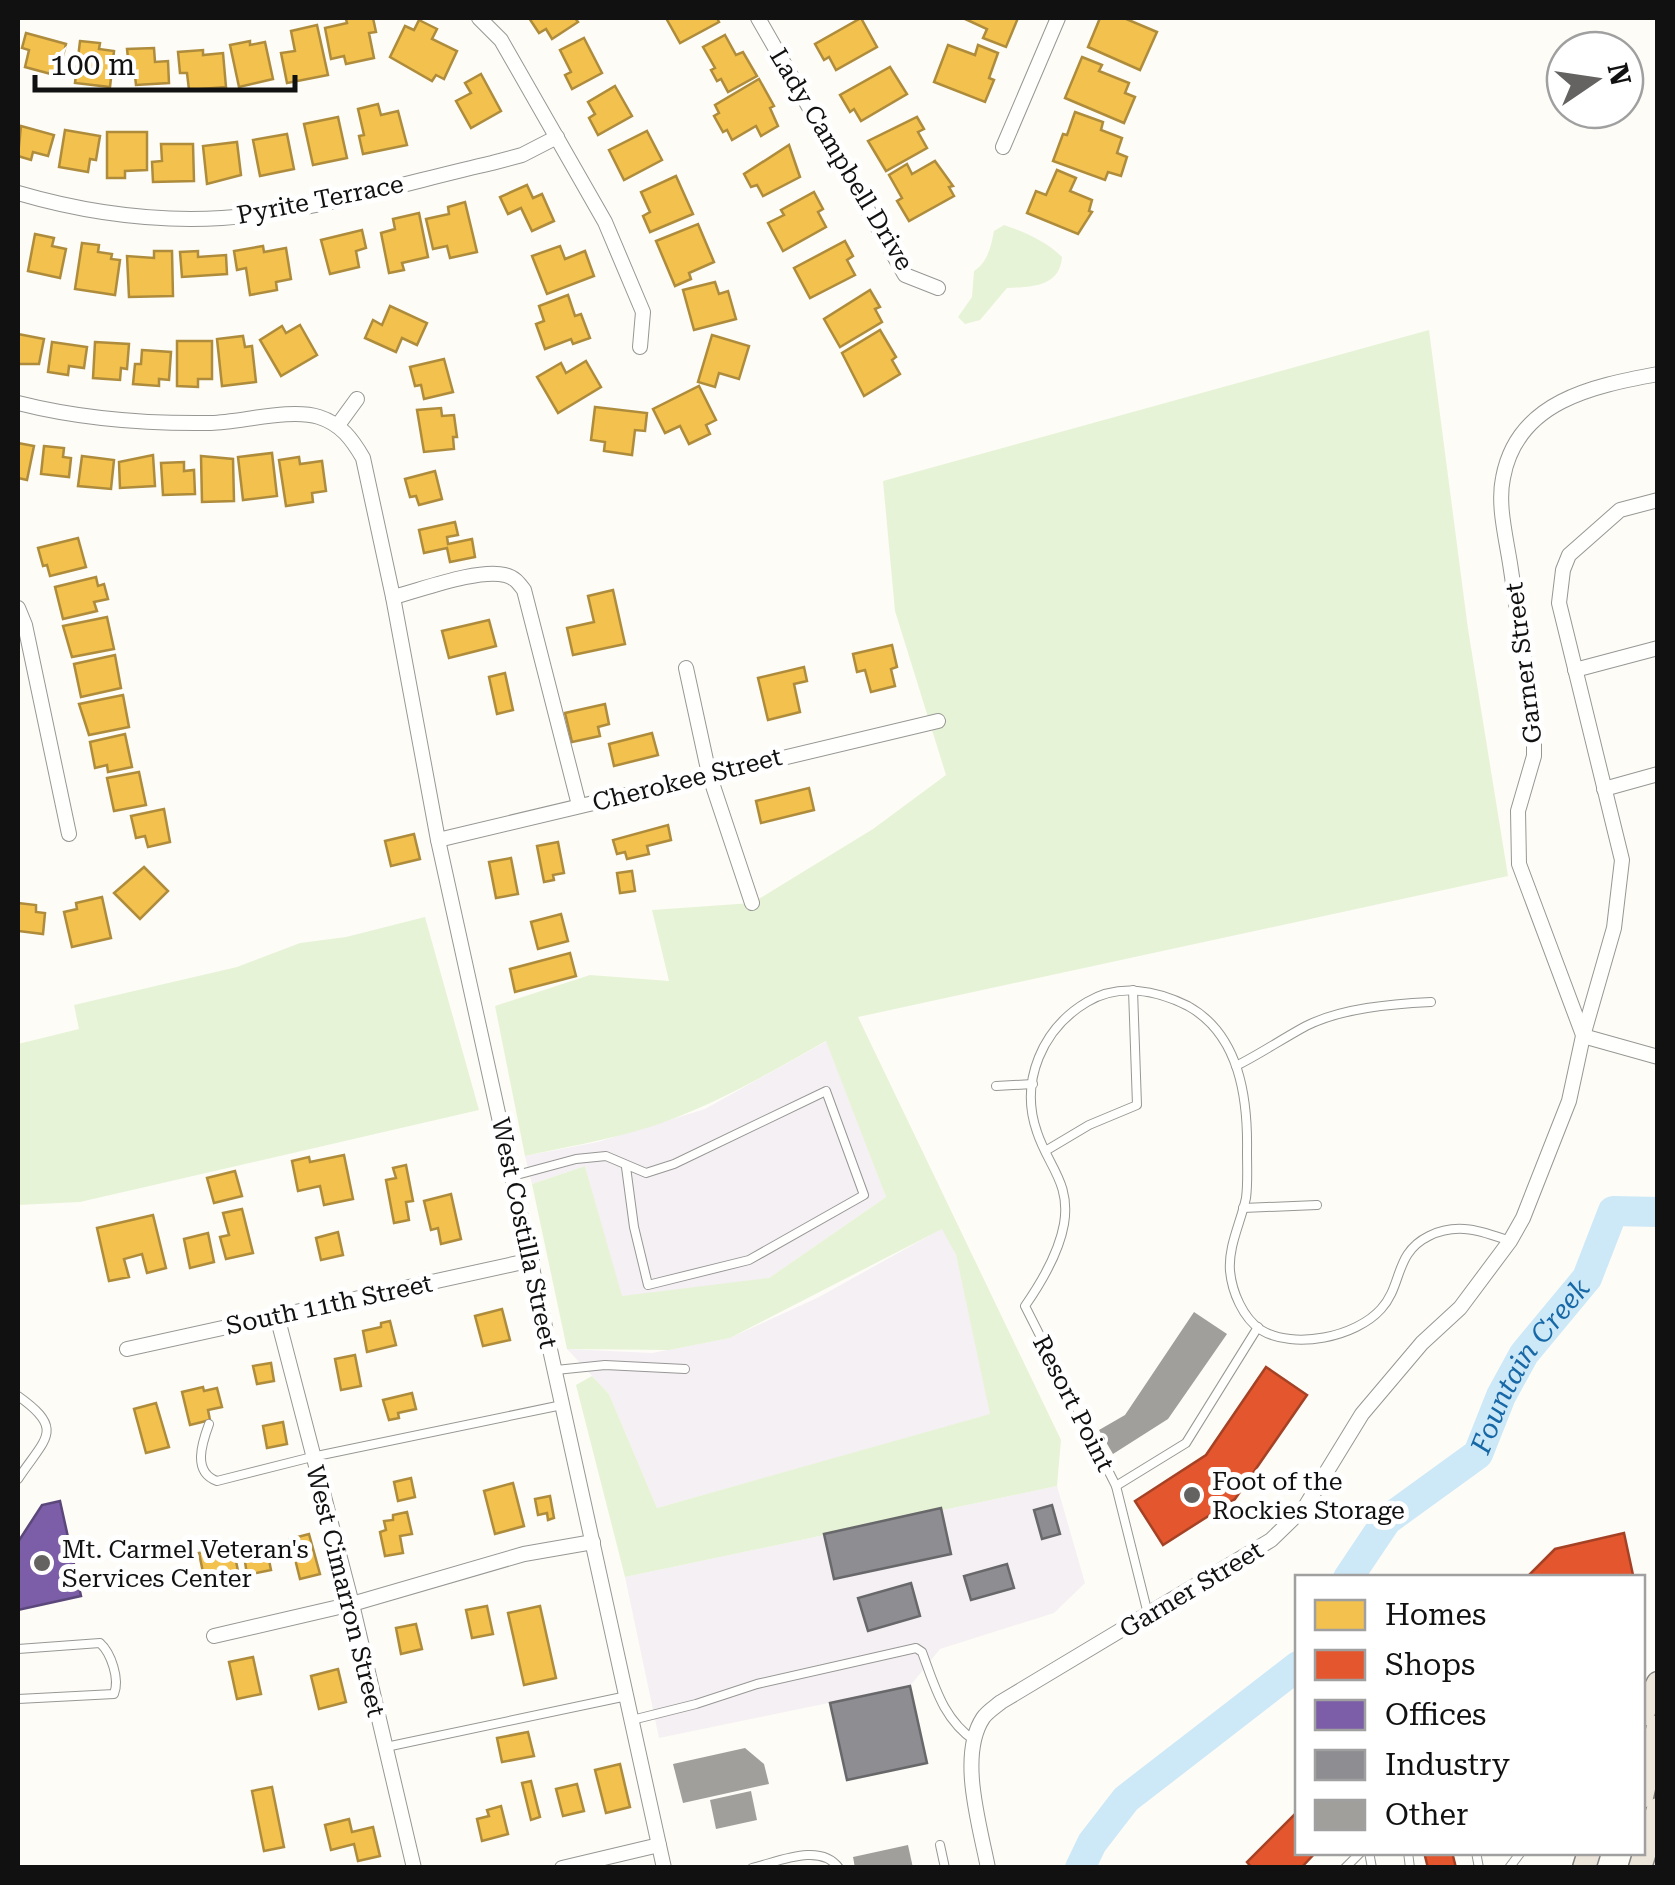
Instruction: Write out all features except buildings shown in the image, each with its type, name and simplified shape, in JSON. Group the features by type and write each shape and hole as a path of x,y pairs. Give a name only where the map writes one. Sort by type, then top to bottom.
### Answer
{"highway":[{"path":"1645,1709 1658,1684"},
{"path":"1645,1784 1658,1726"},
{"path":"1645,1852 1658,1809"}],"street":[{"path":"479,18 501,40 605,222 643,312 640,347"},
{"name":"Lady Campbell Drive","path":"758,18 905,275 938,288"},
{"path":"1003,147 1058,18"},
{"name":"Pyrite Terrace","path":"18,193 113,214 222,218 275,211 492,163 522,155 558,137"},
{"name":"Garner Street","path":"988,1868 971,1780 982,1719 1000,1702 1148,1616 1271,1540 1295,1520 1362,1414 1422,1343 1460,1308 1510,1241 1522,1218 1569,1100 1583,1036 1520,864 1518,810 1534,756 1534,722 1502,480 1513,446 1560,401 1593,386 1658,374"},
{"path":"18,403 132,422 216,422 298,414 317,416 338,426 357,400"},
{"name":"West Costilla Street","path":"338,426 353,439 363,458 438,840 664,1868"},
{"path":"1658,500 1620,510 1569,555 1559,604 1622,860 1614,928 1583,1036 1658,1057"},
{"path":"392,597 483,575 502,574 516,579 524,590 580,806"},
{"path":"18,608 25,625 69,834"},
{"path":"1575,670 1658,648"},
{"path":"686,668 709,774 752,903"},
{"name":"Cherokee Street","path":"438,840 938,721"},
{"path":"1604,789 1658,774"},
{"name":"South 11th Street","path":"126,1349 532,1260"},
{"name":"West Cimarron Street","path":"278,1316 414,1868"},
{"path":"214,1636 352,1604 524,1554 593,1542"},
{"path":"562,1868 659,1846"}],"lane":[{"path":"1047,1150 1089,1125 1137,1105 1134,990 1174,999 1199,1013 1224,1042 1236,1066 1248,1113 1247,1193 1230,1268 1233,1292 1258,1327 1294,1339 1358,1327 1382,1308 1407,1253 1428,1236 1469,1228 1510,1241"},
{"name":"Resort Point","path":"1134,990 1097,996 1064,1016 1040,1050 1033,1084 1037,1134 1061,1180 1064,1225 1025,1306 1116,1486 1148,1616"},
{"path":"1236,1066 1308,1025 1371,1008 1431,1002"},
{"path":"996,1086 1033,1084"},
{"path":"513,1176 576,1159 606,1156 646,1173 674,1164 826,1091 864,1195 749,1260 648,1284 634,1227 626,1166"},
{"path":"1243,1208 1317,1205"},
{"path":"1116,1486 1186,1443 1258,1327"},
{"path":"556,1370 604,1365 685,1370"},
{"path":"18,1396 40,1412 47,1422 48,1434 18,1479"},
{"path":"209,1424 203,1440 201,1468 208,1478 217,1481 312,1457 564,1405"},
{"path":"18,1650 100,1642 109,1651 117,1687 114,1694 18,1697"},
{"path":"632,1720 757,1684 916,1648 922,1652 942,1706 958,1729 976,1741"},
{"path":"386,1747 626,1696"},
{"path":"940,1844 945,1868"},
{"path":"752,1868 820,1854 833,1859 839,1868"}],"shaded area":[{"path":"827,1041 886,1197 769,1278 732,1289 621,1296 585,1166 532,1184 525,1156 598,1142 705,1109"},
{"path":"943,1228 956,1255 991,1414 657,1508 609,1394 567,1349 652,1353 730,1338 819,1297"},
{"path":"1057,1486 1085,1583 1054,1613 940,1649 910,1686 659,1738 625,1577"}],"green space":[{"path":"1004,225 1050,247 1062,257 1060,267 1043,283 1007,288 980,320 965,324 958,317 972,297 974,271 986,258 994,231"},
{"path":"1429,330 1468,629 1508,876 858,1017 1061,1440 1057,1486 625,1577 576,1385 592,1376 609,1394 657,1508 990,1414 956,1255 942,1229 730,1338 669,1350 567,1349 532,1184 585,1166 622,1296 769,1278 886,1197 826,1041 733,1092 657,1125 525,1156 495,1006 590,975 669,981 652,910 752,903 873,829 946,775 895,611 883,481"},
{"path":"425,917 479,1110 80,1202 18,1205 18,1044 79,1029 74,1005 237,967 300,943 346,937"}],"waterway":[{"name":"Fountain Creek","path":"1350,1575 1387,1520 1478,1454 1501,1396 1524,1354 1587,1278 1613,1211 1658,1212"},
{"name":"Fountain Creek","path":"1080,1868 1092,1843 1126,1799 1295,1668"}],"place":[{"name":"Foot of the Rockies Storage","path":"1192,1495"},
{"name":"Mt. Carmel Veteran's Services Center","path":"42,1563"}]}
